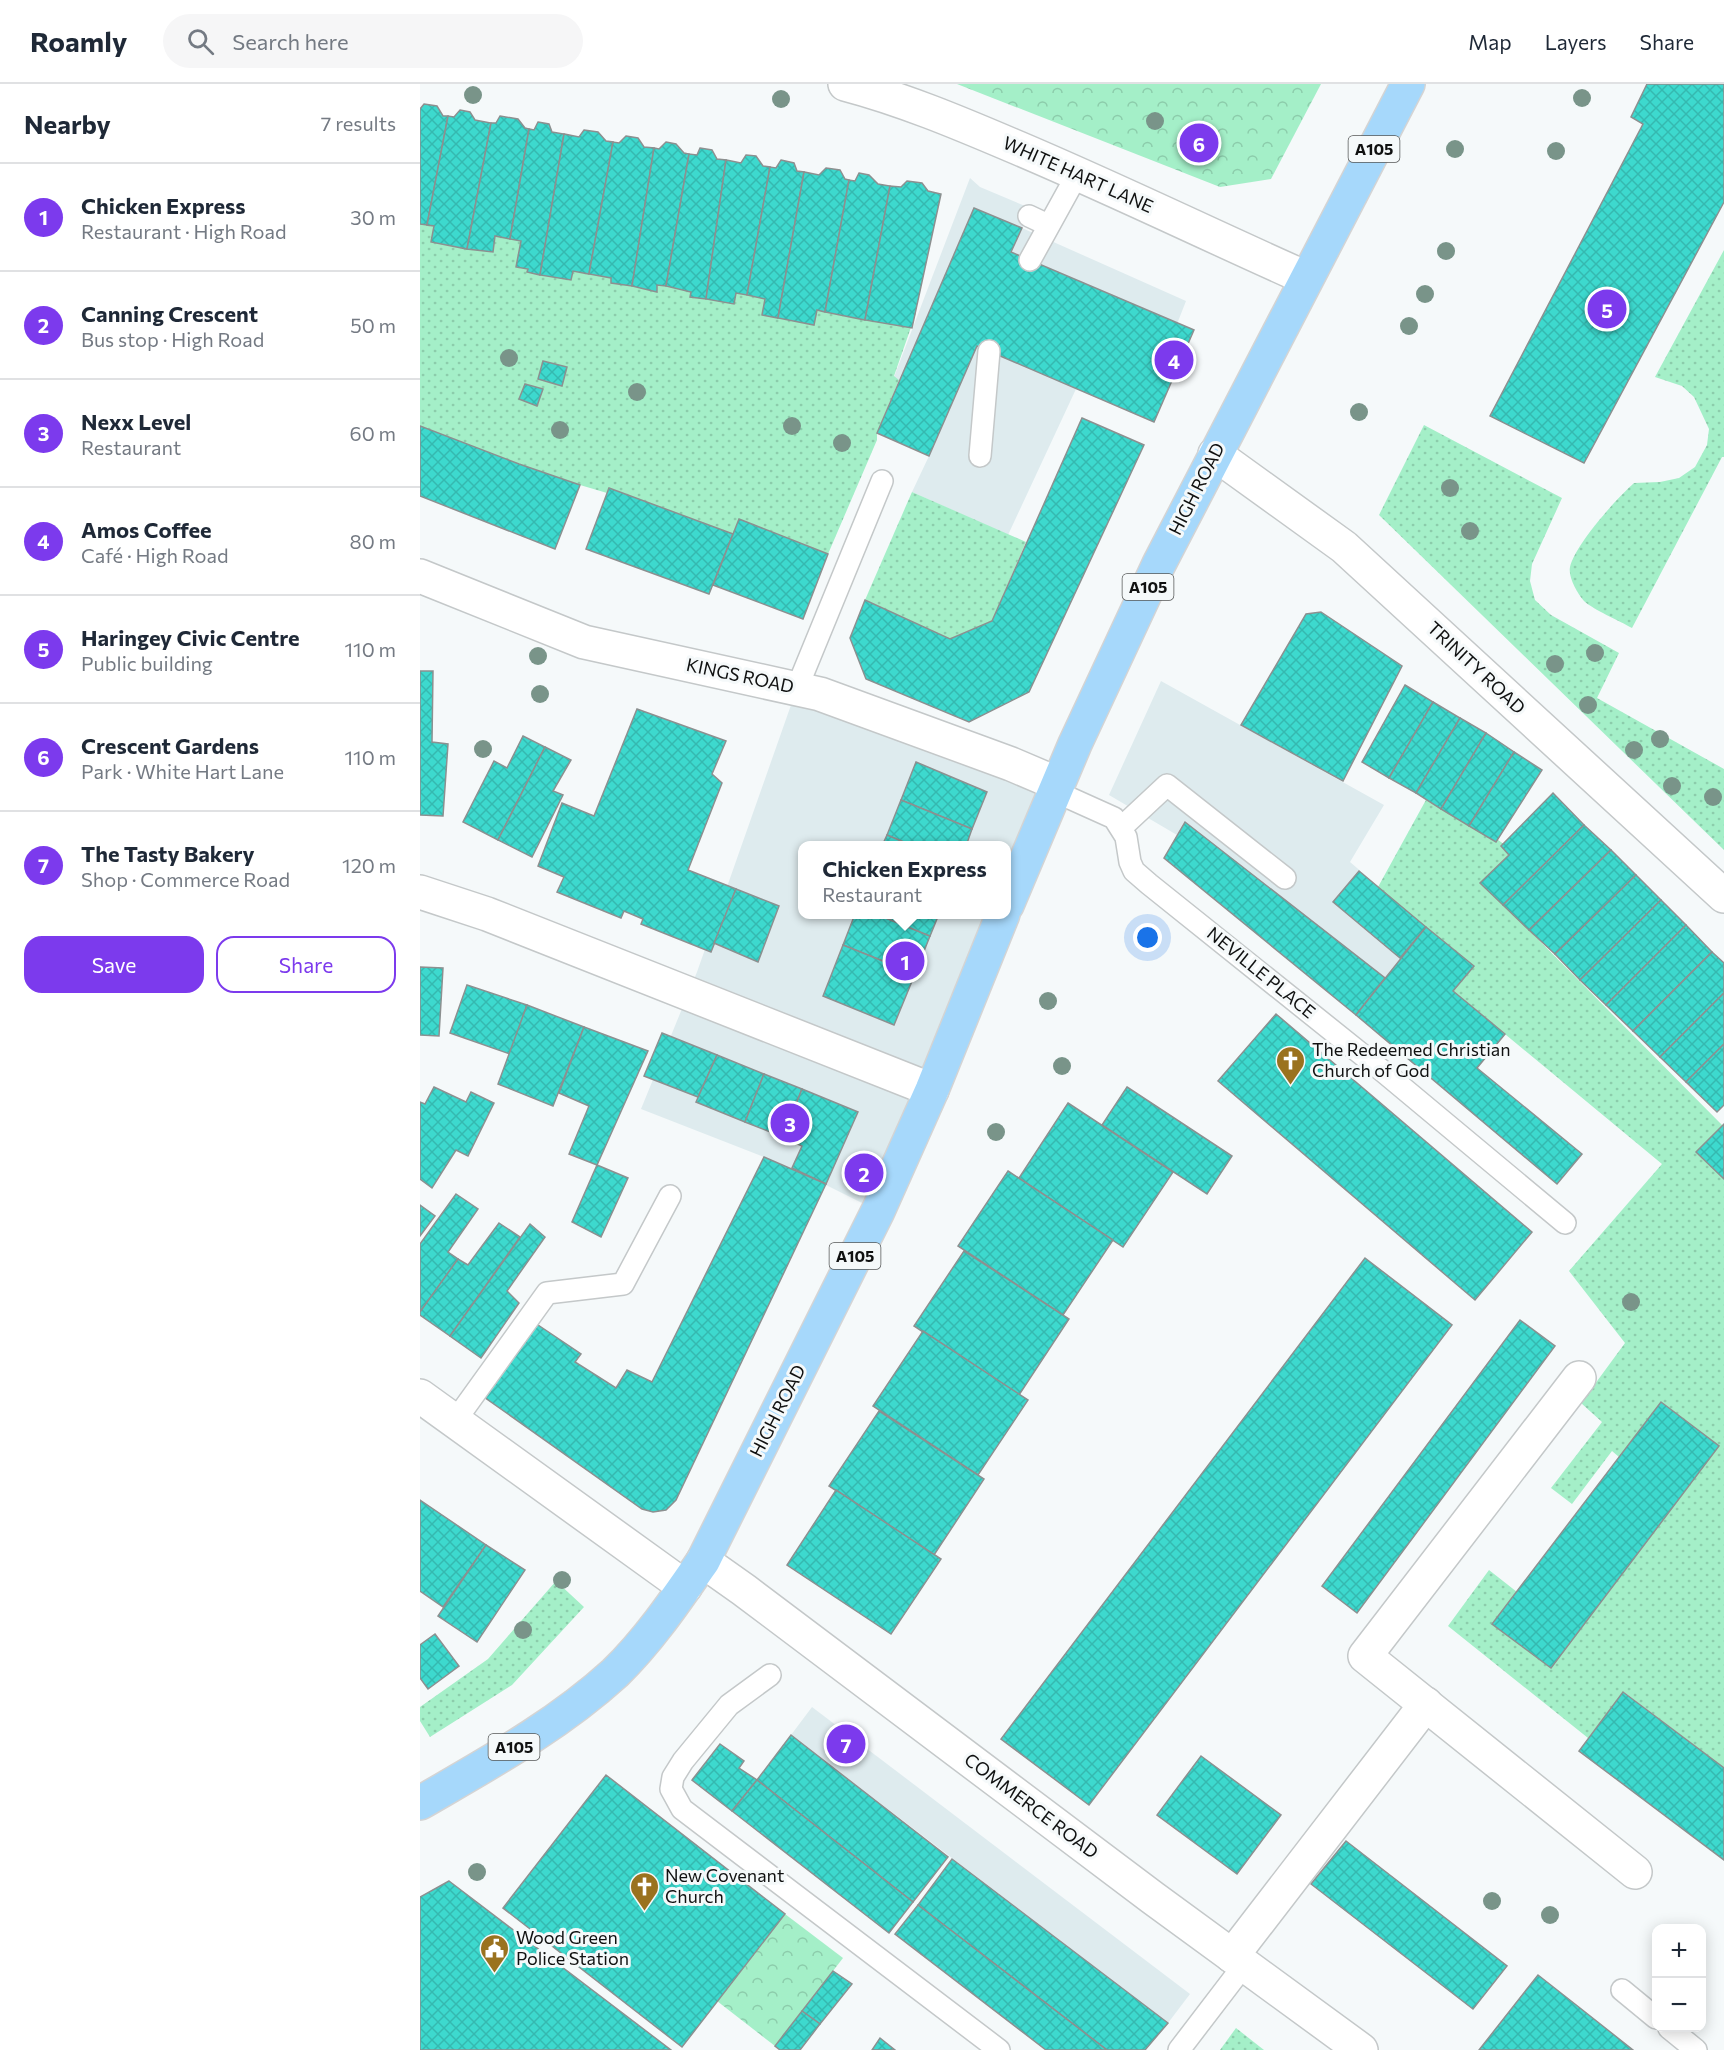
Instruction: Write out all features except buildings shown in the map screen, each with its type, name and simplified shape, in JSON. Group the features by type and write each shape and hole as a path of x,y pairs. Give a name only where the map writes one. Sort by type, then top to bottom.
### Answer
{"main road":[{"name":"HIGH ROAD","path":"1011,894 1056,787 1159,564 1408,84"},
{"name":"HIGH ROAD","path":"420,1803 555,1722 615,1672 666,1615 694,1574 878,1211 932,1090 1001,919"}],"street":[{"name":"WHITE HART LANE","path":"845,84 877,93 982,133 1306,278"},
{"name":"TRINITY ROAD","path":"1215,454 1344,547 1724,897"},
{"name":"KINGS ROAD","path":"420,576 584,642 797,688 831,698 1011,764 1056,787"},
{"path":"420,892 487,914 932,1090"},
{"path":"1579,1378 1365,1656 1635,1872"},
{"name":"COMMERCE ROAD","path":"420,1396 455,1421 694,1574 753,1596 1361,2050"},
{"path":"1238,1960 1426,1704"}],"lane":[{"path":"1029,260 1078,174"},
{"path":"1029,216 1048,225"},
{"path":"980,456 989,351"},
{"path":"797,688 882,481"},
{"path":"1056,787 1114,818 1122,827 1167,785 1285,878"},
{"name":"NEVILLE PLACE","path":"1122,827 1134,871 1385,1073 1565,1223"},
{"path":"455,1421 547,1293 623,1284 670,1196"},
{"path":"770,1675 729,1705 683,1761 673,1777 671,1789 682,1809 999,2050"},
{"path":"1179,2050 1238,1960"},
{"path":"1622,1989 1652,2015"},
{"path":"1674,2032 1696,2050"}],"shaded area":[{"path":"970,178 980,187 1032,209 1022,228 1186,301 1177,324 1154,422 1076,389 1008,535 912,492 929,456 877,433 899,381 894,377"},
{"path":"1161,681 1384,805 1350,862 1426,927 1403,1053 1164,858 1177,835 1109,795"},
{"path":"797,688 1058,784 1011,896 1011,841 798,841 798,919 1001,919 878,1211 792,1168 641,1109 697,972"},
{"path":"812,1707 1190,1994 1168,2023 791,1735"}],"green space":[{"path":"957,84 1321,84 1271,179 1220,187"},
{"path":"420,221 916,313 894,376 899,380 877,433 877,440 819,575 732,534 609,488 607,493 580,485 575,497 420,440"},
{"path":"1724,250 1724,457 1632,628 1584,601 1574,585 1570,567 1588,535 1634,483 1660,482 1679,478 1695,467 1707,445 1709,429 1694,397 1682,386 1655,377"},
{"path":"1424,425 1562,498 1532,564 1530,581 1535,600 1551,615 1619,653 1597,698 1724,769 1724,850 1379,515"},
{"path":"912,492 1026,542 992,621 950,639 865,600"},
{"path":"1432,789 1523,859 1494,895 1724,1127 1724,1768 1624,1692 1588,1738 1448,1626 1489,1570 1517,1592 1551,1667 1719,1446 1661,1402 1619,1457 1612,1451 1572,1504 1551,1488 1602,1422 1581,1403 1625,1343 1569,1271 1662,1164 1453,991 1378,887"},
{"path":"556,1581 584,1607 512,1685 430,1737 420,1721 420,1707 488,1659"},
{"path":"785,1914 843,1958 775,2046 717,2001"},
{"path":"1236,2028 1264,2050 1220,2050"}],"place":[{"name":"Crescent Gardens","path":"1199,143"},
{"name":"Haringey Civic Centre","path":"1607,309"},
{"name":"Amos Coffee","path":"1174,360"},
{"name":"Chicken Express","path":"905,961"},
{"name":"The Redeemed Christian Church of God","path":"1291,1086"},
{"name":"Nexx Level","path":"790,1123"},
{"name":"Canning Crescent","path":"864,1173"},
{"name":"The Tasty Bakery","path":"846,1744"},
{"name":"New Covenant Church","path":"644,1912"},
{"name":"Wood Green Police Station","path":"495,1974"}]}
